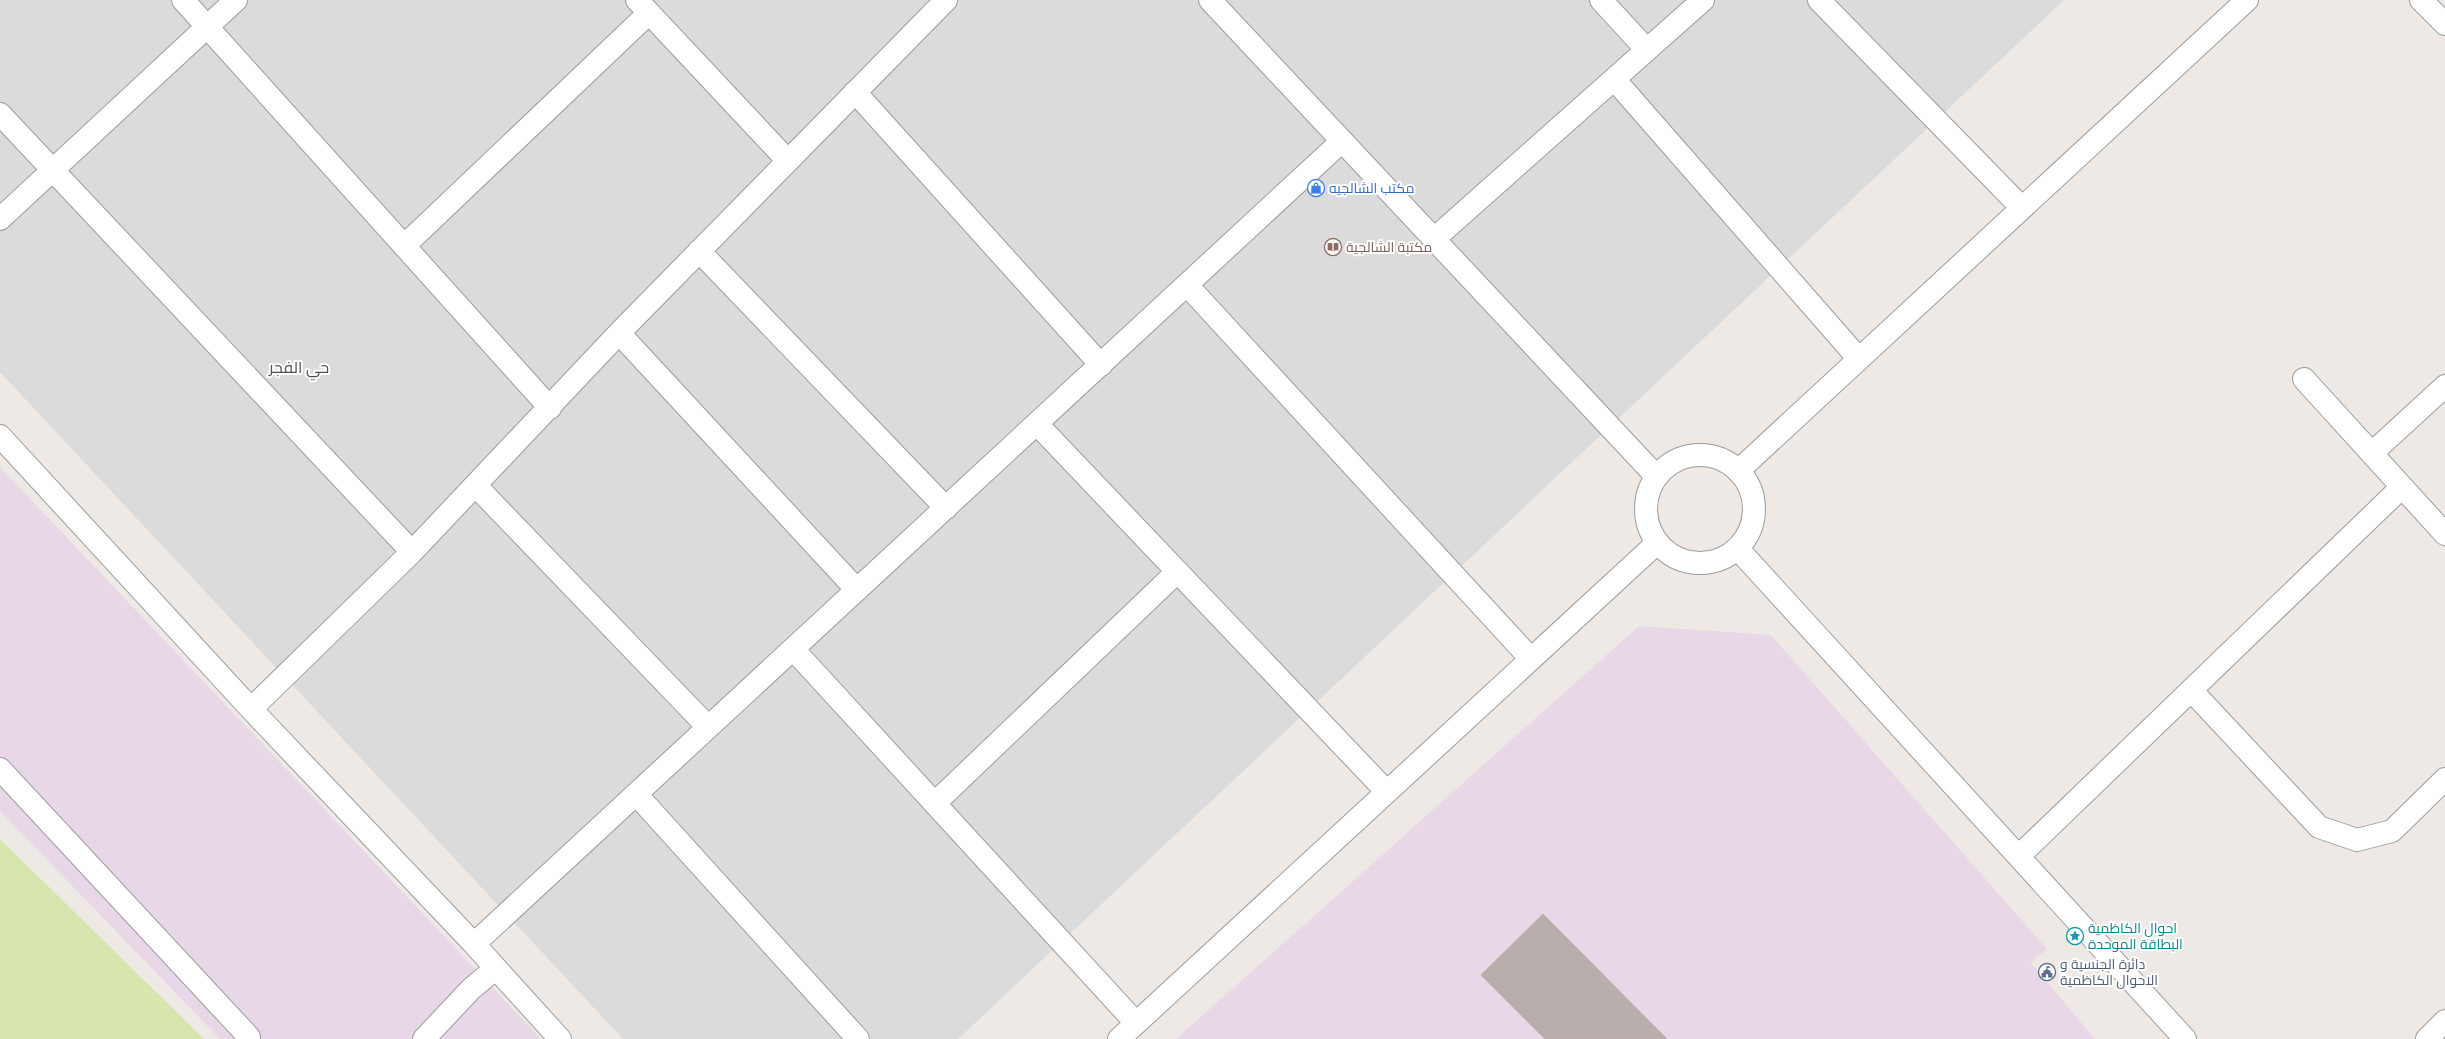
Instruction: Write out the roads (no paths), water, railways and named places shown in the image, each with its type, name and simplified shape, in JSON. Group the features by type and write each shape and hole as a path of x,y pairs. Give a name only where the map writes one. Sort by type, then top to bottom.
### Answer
{"street":[{"path":"183,0 550,408"},
{"path":"0,219 236,0"},
{"path":"1601,0 1647,50"},
{"path":"1434,239 1703,0"},
{"path":"1819,0 2022,208"},
{"path":"1738,471 2247,0"},
{"path":"2422,0 2445,24"},
{"path":"1213,1 1656,476"},
{"path":"251,709 412,552 476,486 619,333 855,92 933,4"},
{"path":"404,246 643,7 788,160"},
{"path":"1614,79 1858,359"},
{"path":"855,92 1100,365"},
{"path":"0,114 412,552"},
{"path":"474,944 1342,141"},
{"path":"699,251 946,508"},
{"path":"1187,285 1531,659"},
{"path":"619,333 857,590"},
{"path":"2304,379 2445,534"},
{"path":"2372,453 2445,386"},
{"path":"1037,424 1387,792"},
{"path":"0,436 251,709 474,944 495,969 560,1039"},
{"path":"1696,455 1715,457 1738,471 1752,493 1754,510 1748,534 1738,548 1721,559 1696,563 1672,556 1657,542 1651,534 1646,515 1647,495 1656,476 1670,464 1696,455"},
{"path":"476,486 708,727"},
{"path":"2020,855 2402,487"},
{"path":"1119,1039 1657,542"},
{"path":"1738,548 2020,855 2186,1039"},
{"path":"935,803 1177,572"},
{"path":"793,649 1136,1023"},
{"path":"2190,690 2319,827 2357,840 2392,831 2445,778"},
{"path":"0,769 250,1036"},
{"path":"636,794 858,1039"},
{"path":"424,1039 471,989 495,969"},
{"path":"2427,1039 2445,1020"}],"place":[{"name":"مكتب الشالجيه","path":"1316,188"},
{"name":"مكتبة الشالجية","path":"1333,247"},
{"name":"احوال الكاظمية البطاقة الموحدة","path":"2075,936"},
{"name":"دائرة الجنسية و الاحوال الكاظمية","path":"2047,972"}],"district":[{"name":"حي الفجر","path":"299,367"}]}
